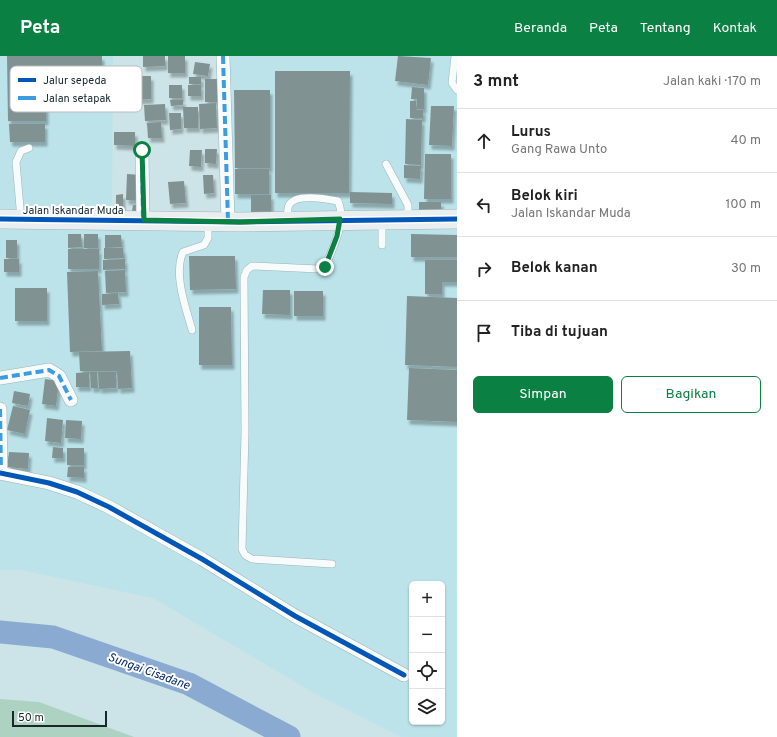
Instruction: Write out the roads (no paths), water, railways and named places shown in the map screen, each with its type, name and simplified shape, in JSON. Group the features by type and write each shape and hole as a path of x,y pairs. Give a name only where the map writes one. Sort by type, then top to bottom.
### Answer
{"street":[{"path":"223,56 228,221"},
{"path":"142,150 144,220"},
{"name":"Jalan Iskandar Muda","path":"0,219 208,222 340,219 457,219"},
{"path":"0,378 49,370 59,376 71,400"},
{"path":"0,409 0,473 49,483 77,492 109,507 202,559 295,616 404,676"}],"lane":[{"path":"455,56 452,83 457,90"},
{"path":"21,219 16,162 21,151 29,148"},
{"path":"386,164 408,205 408,220"},
{"path":"332,564 252,559 245,555 242,549 245,433 244,277 247,270 252,266 318,269 325,267 337,236 340,219"},
{"path":"382,220 382,245"},
{"path":"192,330 181,288 179,260 183,252 204,245 208,238 208,222"}],"waterway":[{"name":"Sungai Cisadane","path":"0,632 53,637 189,684 289,737"}]}
